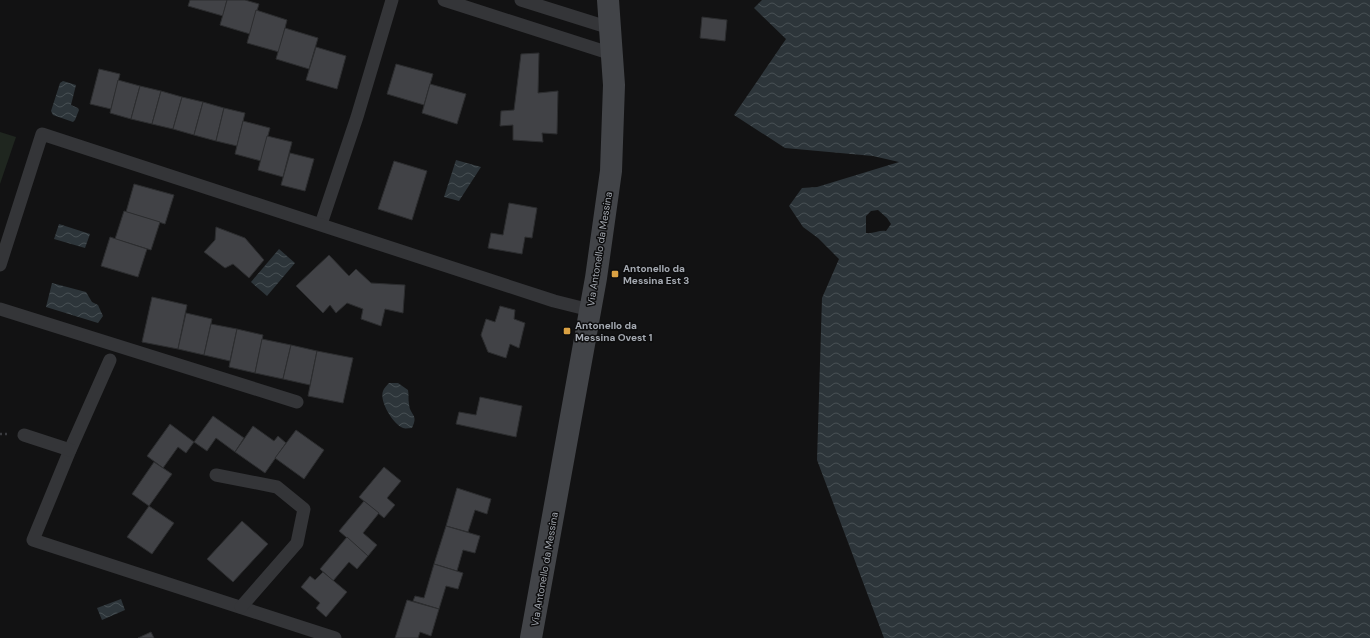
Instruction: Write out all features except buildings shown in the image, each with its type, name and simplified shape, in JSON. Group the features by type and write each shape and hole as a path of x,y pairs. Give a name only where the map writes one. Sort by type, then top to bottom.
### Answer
{"main road":[{"name":"Via Antonello da Messina","path":"532,638 596,278 611,171 614,85 608,0"}],"lane":[{"path":"321,224 357,117 392,0"},
{"path":"444,0 612,54"},
{"path":"521,0 610,28"},
{"path":"1,256 38,131 554,301 590,310"},
{"path":"0,309 297,402"},
{"path":"110,360 32,540 335,638"},
{"path":"24,435 70,450"},
{"path":"216,475 277,487 304,509 297,543 242,608"}],"shaded area":[{"path":"0,132 16,137 0,184"}],"water":[{"path":"762,0 1370,0 1370,638 884,638 817,460 822,298 839,259 818,238 803,227 789,206 802,188 817,187 899,162 873,156 785,148 734,115 786,39 754,8","holes":["878,210 891,224 886,231 866,233 866,216 871,211"]},
{"path":"63,81 76,85 71,105 79,110 73,122 53,115 51,111 60,83"},
{"path":"456,160 481,167 459,201 444,197"},
{"path":"59,224 90,234 85,248 54,239"},
{"path":"279,249 295,263 267,296 251,282"},
{"path":"52,283 86,292 92,302 98,305 103,316 98,323 46,307"},
{"path":"389,383 398,383 408,390 410,408 415,420 412,428 404,428 399,426 388,412 382,395 383,390"},
{"path":"121,599 125,610 102,620 97,608"}],"place":[{"name":"Antonello da Messina Est 3","path":"615,274"},
{"name":"Antonello da Messina Ovest 1","path":"567,331"}]}
